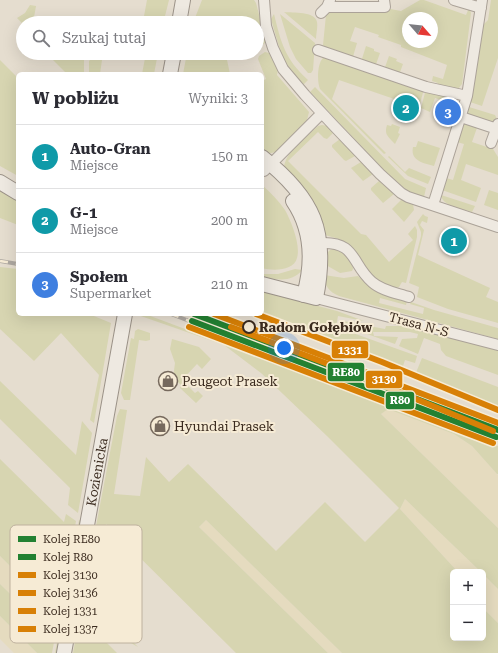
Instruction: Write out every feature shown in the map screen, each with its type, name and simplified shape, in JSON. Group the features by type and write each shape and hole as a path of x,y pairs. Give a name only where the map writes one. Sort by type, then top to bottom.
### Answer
{"main road":[{"path":"180,16 183,0"},
{"path":"170,72 173,60"},
{"path":"265,165 290,181 300,194 314,219 320,243 321,269 310,296"},
{"path":"265,165 288,193 302,215 310,248 310,296"},
{"path":"0,182 16,191"},
{"path":"264,284 310,296"},
{"name":"Kozienicka","path":"87,525 125,316"},
{"name":"Kozienicka","path":"64,653 66,643"}],"street":[{"path":"264,0 266,26 273,48 283,69 322,114 380,174 401,193 421,202 498,227"},
{"path":"326,6 385,7 384,0"},
{"path":"433,205 467,96 481,4 454,0"},
{"path":"318,50 426,87 467,96"},
{"path":"265,165 322,114"},
{"path":"461,117 497,127 491,143"},
{"path":"320,243 329,242 340,245 352,254 363,272 374,284 382,289 410,297"},
{"name":"Trasa N-S","path":"310,296 498,345"}],"shaded area":[{"path":"147,0 169,0 165,16 144,16"},
{"path":"202,0 254,0 259,16 196,16"},
{"path":"420,0 424,0 466,15 469,8 471,13 462,84 458,89 437,86 438,83 432,81 433,76 443,79 447,65 404,48 438,48 438,12 402,12 402,47 401,45 378,37 379,35 355,27 350,41 357,43 352,60 325,49 323,45 326,15 329,9 385,8 401,11"},
{"path":"491,0 498,0 498,58 482,106 470,102 475,81 482,26 488,20"},
{"path":"30,5 36,6 34,16 20,16 25,13"},
{"path":"284,12 303,13 315,18 317,22 316,39"},
{"path":"274,14 279,34 289,58 308,80 303,85 282,57 271,19"},
{"path":"280,14 315,43 313,70 311,73 308,73 296,59 290,47"},
{"path":"264,33 266,41 264,44"},
{"path":"366,46 380,53 375,67 361,62"},
{"path":"264,53 269,53 278,70 277,75 309,112 307,120 276,152 271,153 264,152 264,80 266,79 258,60 264,60"},
{"path":"389,56 397,59 396,61 403,64 399,75 384,70"},
{"path":"325,57 424,89 419,107 403,101 401,110 405,112 405,114 397,111 400,101 339,80 332,99 386,153 384,154 320,89 318,78 319,69 321,61"},
{"path":"0,60 16,76 16,175 0,166"},
{"path":"53,60 84,60 84,72 65,72"},
{"path":"102,60 100,72 89,72 89,61"},
{"path":"145,60 157,60 154,72 142,72"},
{"path":"186,60 227,60 230,72 183,72"},
{"path":"315,87 405,179 426,188 424,197 410,192 398,185 310,92"},
{"path":"426,89 455,97 453,104 435,98 430,112 421,108"},
{"path":"469,107 495,115 497,119 492,124 466,116"},
{"path":"464,122 478,125 472,142 493,149 498,157 498,175 466,164 461,180 481,188 476,202 442,190 446,178 453,180 464,144 457,142"},
{"path":"392,124 400,127 398,133 400,134 395,144 387,135 386,131 387,125 391,126"},
{"path":"318,126 328,126 333,133 327,139 318,132 288,161 361,234 366,235 389,262 413,240 408,234 415,226 417,230 417,237 406,283 402,282 399,287 395,288 379,282 372,277 349,245 339,239 325,235 284,170 287,157 296,145"},
{"path":"340,139 355,155 346,161 332,147 332,145"},
{"path":"418,141 440,148 434,166 419,161 414,155 413,147 416,147"},
{"path":"389,156 405,172 409,168 431,177 428,184 408,176 388,157"},
{"path":"361,162 373,174 363,181 351,168"},
{"path":"379,181 394,194 383,203 371,190 371,188"},
{"path":"0,187 16,197 16,224 0,218"},
{"path":"264,187 275,197 285,210 295,233 298,247 297,258 292,265 288,268 272,270 264,268"},
{"path":"489,190 498,193 498,210 484,205"},
{"path":"441,195 475,206 472,212 458,208 445,202"},
{"path":"403,198 413,204 414,210 404,222 392,209"},
{"path":"423,214 428,217 427,223 422,221 420,225 424,230 418,255 490,288 486,297 498,302 498,323 448,309 417,297 419,287 409,283 421,236 417,222"},
{"path":"334,249 344,254 349,259 353,265 352,271 340,273 326,265 326,254 330,250"},
{"path":"0,267 16,269 16,316 94,316 111,323 94,423 90,420 99,375 61,333 34,361 0,329"},
{"path":"295,269 302,270 294,277 289,279 273,279 264,277 264,274 278,274"},
{"path":"324,275 344,278 358,276 373,290 381,294 407,301 406,305 380,298 379,303 423,314 424,308 410,304 411,302 498,328 498,339 339,296 328,288"},
{"path":"264,292 337,311 364,321 338,316 336,327 417,356 415,363 405,360 402,369 397,367 395,372 376,364 377,361 257,316 264,316"},
{"path":"141,316 150,316 498,446 497,474 472,446 454,434 388,409 381,414 498,528 498,589 486,577 486,569 478,569 405,499 400,509 455,569 450,569 450,641 486,641 486,611 498,623 498,653 342,653 206,520 199,527 328,653 236,653 142,560 142,525 96,525 117,416 120,409 127,410 114,494 140,496 146,457 169,482 188,464 276,551 325,502 365,542 399,508 261,373 224,345"},
{"path":"343,321 385,329 386,326 407,326 498,349 498,375 446,356 441,350 440,344 424,338 418,354 399,346 402,339 417,338 418,334 410,332 373,332 374,336 398,337 395,344 342,325"},
{"path":"138,329 150,333 150,340 139,340 130,400 124,400 121,393 131,338 134,339 135,331"},
{"path":"172,339 199,347 211,359 202,369 197,364 182,380 195,393 198,391 203,396 196,403 180,388 181,385 173,378 175,363 170,349"},
{"path":"422,358 498,387 498,412 428,384 430,381 415,375"},
{"path":"0,381 76,455 82,421 92,433 78,513 68,505 70,488 0,419"},
{"path":"388,408 454,434 472,446 498,475 498,528 381,414"},
{"path":"0,459 64,522 66,514 76,521 75,525 10,525 10,566 0,556"},
{"path":"405,499 478,569 455,569 400,509"},
{"path":"79,520 82,522 81,525 78,525"},
{"path":"206,520 342,653 328,653 199,527"},
{"path":"0,556 10,566 10,594 0,584"},
{"path":"486,577 498,589 498,623 486,611"},
{"path":"0,584 10,594 10,626 0,616"},
{"path":"0,616 10,626 10,643 27,643 37,653 14,653 0,639"},
{"path":"27,643 54,643 52,653 37,653"},
{"path":"57,643 60,643 58,653 55,653"},
{"path":"75,643 107,643 117,653 73,653"}],"railway":[{"path":"0,261 16,264"},
{"path":"176,316 498,439"}],"rail line":[{"name":"RE80","path":"199,316 498,430"},
{"name":"3130","path":"219,316 498,423"},
{"name":"1331","path":"261,316 382,362 498,410"},
{"name":"R80","path":"192,321 496,437"},
{"name":"3136","path":"189,327 493,443"},
{"name":"1337","path":"231,327 375,382 493,431"}],"place":[{"name":"G-1","path":"406,108"},
{"name":"Społem","path":"448,112"},
{"name":"Auto-Gran","path":"454,241"},
{"name":"Radom Gołębiów","path":"249,327"},
{"name":"Peugeot Prasek","path":"168,381"},
{"name":"Hyundai Prasek","path":"160,426"}]}
